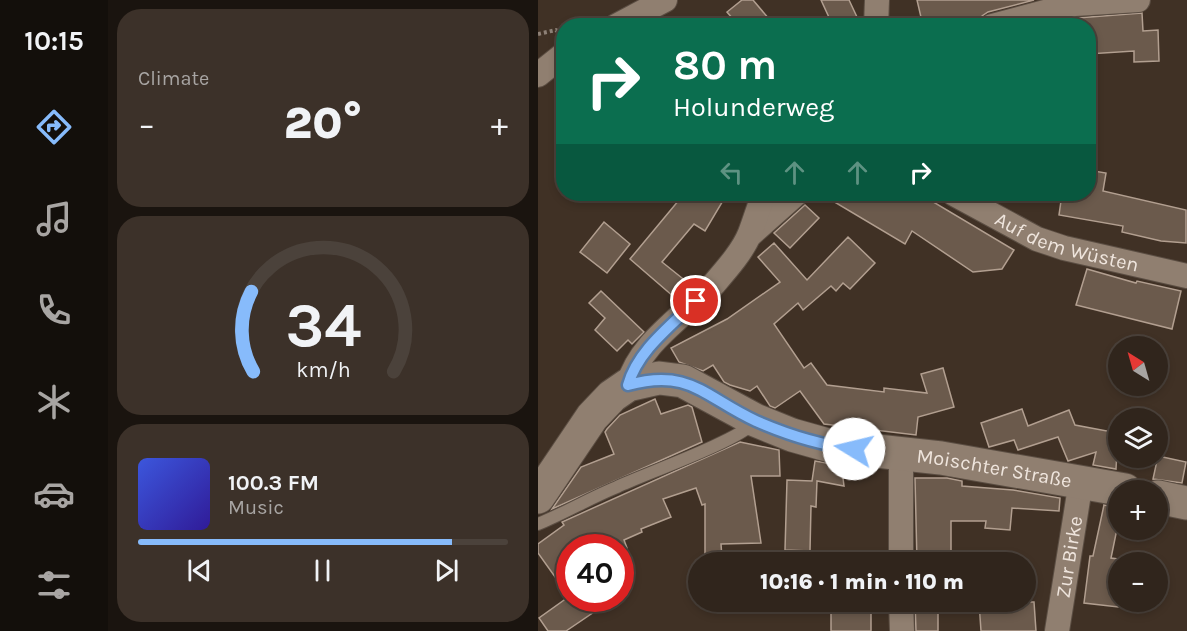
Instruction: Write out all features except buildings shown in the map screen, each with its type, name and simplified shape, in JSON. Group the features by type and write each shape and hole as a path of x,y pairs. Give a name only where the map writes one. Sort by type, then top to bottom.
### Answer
{"street":[{"path":"631,18 665,0"},
{"path":"876,18 877,0"},
{"path":"1022,18 1075,4 1138,0"},
{"path":"538,75 556,60"},
{"path":"750,235 762,201"},
{"path":"628,385 631,375 647,349 713,285 750,235 788,201"},
{"name":"Auf dem Wüsten","path":"967,201 1037,239 1064,248 1186,276"},
{"name":"Moischter Straße","path":"538,497 592,417 628,385 659,378 683,381 755,420 792,435 831,446 941,458 1108,487"},
{"path":"901,455 901,552"},
{"name":"Zur Birke","path":"1057,631 1081,482"},
{"path":"1168,499 1186,503"},
{"path":"901,612 902,631"}],"lane":[{"path":"538,524 720,442 750,427 755,420"}],"route":[{"path":"696,301 647,349 631,375 628,385 659,378 683,381 755,420 792,435 831,446 854,449"}]}
